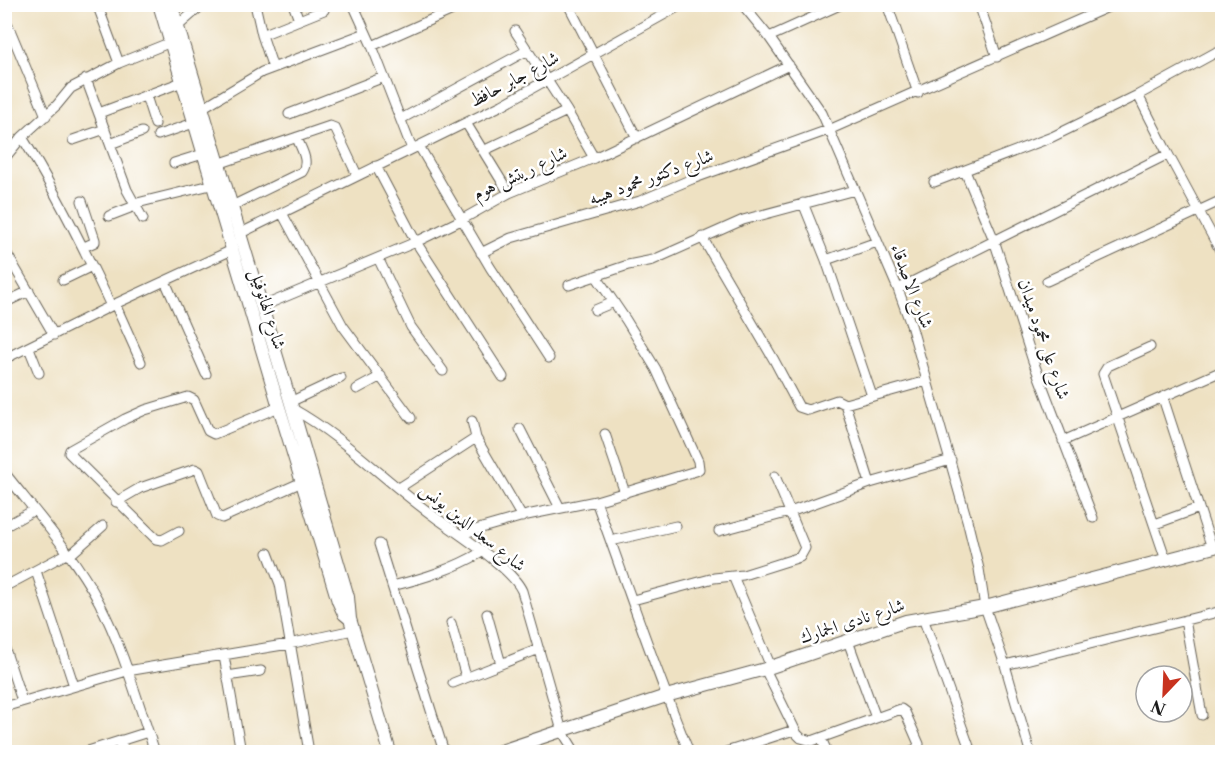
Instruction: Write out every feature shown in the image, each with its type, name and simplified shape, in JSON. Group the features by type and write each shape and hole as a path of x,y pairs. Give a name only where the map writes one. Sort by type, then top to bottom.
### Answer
{"street":[{"path":"97,4 119,63"},
{"name":"شارع الهانوفيل","path":"159,4 203,154 232,206 241,232 263,306 302,482 341,608 351,625"},
{"name":"شارع الهانوفيل","path":"171,4 218,164 218,183 232,250 287,406 348,597 351,625 390,753"},
{"path":"178,26 203,4"},
{"path":"255,4 273,68"},
{"path":"293,4 299,20"},
{"path":"353,4 401,119 416,147 549,358"},
{"path":"372,45 466,4"},
{"path":"568,4 637,138"},
{"name":"شارع جابر حافظ","path":"241,232 466,123 683,4"},
{"name":"شارع الاصدقاء","path":"742,4 789,65 831,129 898,288 951,460 980,569 985,607 1005,665 1029,748"},
{"path":"769,37 842,4"},
{"path":"887,4 918,93"},
{"path":"979,4 997,57"},
{"name":"شارع دكتور محمود هيبه","path":"481,253 511,238 640,201 692,179 831,129 918,93 1114,5"},
{"path":"262,35 324,10"},
{"path":"8,25 46,116"},
{"path":"515,31 548,80 594,158"},
{"path":"202,108 252,77 366,33"},
{"path":"4,159 70,88 119,63 171,42"},
{"path":"934,182 1052,137 1138,95 1222,49"},
{"path":"401,119 528,50"},
{"name":"شارع ريتش هوم","path":"263,306 416,242 509,193 594,158 789,65"},
{"path":"290,114 384,77"},
{"path":"86,79 134,205 144,219"},
{"path":"99,113 182,82"},
{"path":"1138,95 1222,254"},
{"path":"146,96 155,124"},
{"name":"شارع ريتش هوم","path":"483,151 567,111"},
{"path":"158,135 194,123"},
{"path":"466,123 509,193"},
{"path":"218,164 333,126 357,175"},
{"path":"73,141 105,129"},
{"path":"110,144 142,132"},
{"path":"22,138 55,192 141,362"},
{"path":"232,206 302,172 306,167 306,161 297,138"},
{"path":"174,163 203,154"},
{"path":"898,288 1168,154"},
{"path":"376,166 416,242 503,377"},
{"name":"شارع على محمود ميدان","path":"964,171 994,240 1033,361 1093,518"},
{"path":"109,216 134,205 218,183"},
{"path":"569,285 628,265 653,260 743,220 855,190"},
{"path":"1047,282 1222,200"},
{"path":"82,201 95,240 84,247"},
{"path":"803,203 826,260 872,396"},
{"path":"282,213 343,326 411,418"},
{"path":"702,237 799,407 807,410 837,400 845,404 927,381"},
{"path":"826,260 877,242"},
{"path":"4,249 54,335"},
{"path":"4,359 232,250"},
{"path":"378,258 411,327 443,371"},
{"path":"63,280 93,266"},
{"path":"461,534 522,517 596,501 699,469 698,461 656,369 596,276"},
{"path":"165,281 206,374"},
{"path":"4,303 29,291"},
{"path":"595,310 614,302"},
{"path":"1150,347 1105,369 1104,378 1166,560"},
{"path":"29,348 39,373"},
{"path":"1063,441 1222,371"},
{"path":"357,389 381,376"},
{"path":"179,531 162,540 156,539 116,502 69,452 70,450 145,410 189,397 194,400 208,431 214,434 287,406 341,378"},
{"path":"1163,398 1199,508 1217,547"},
{"path":"845,404 870,483"},
{"name":"شارع سعد الدين يونس","path":"287,406 331,433 510,574 519,585 562,731 575,753"},
{"path":"472,421 476,438 522,517"},
{"path":"520,429 560,508"},
{"path":"605,434 625,493"},
{"path":"399,488 476,438"},
{"path":"719,531 790,512 870,483 951,460"},
{"path":"116,502 140,488 195,469 199,471 217,516 222,518 302,482"},
{"path":"4,472 69,555 102,609 127,671 155,753"},
{"path":"633,600 714,578 743,574 800,557 805,548 775,476"},
{"path":"596,501 666,696 689,753"},
{"path":"1155,524 1199,508"},
{"path":"4,527 34,510"},
{"path":"4,587 69,555 103,526"},
{"path":"611,541 676,526"},
{"path":"379,544 444,753"},
{"name":"شارع نادى الجمارك","path":"498,753 666,696 768,668 872,631 923,618 985,607 1217,547"},
{"path":"268,552 280,584 309,753"},
{"path":"392,586 448,570 482,552"},
{"path":"36,571 74,686"},
{"path":"733,576 794,730 801,738 807,740 821,738 903,710 919,744 909,753"},
{"path":"1005,665 1222,611"},
{"path":"487,614 501,664"},
{"path":"923,618 971,753"},
{"path":"1185,620 1202,715"},
{"path":"451,623 466,677"},
{"path":"4,706 127,671 289,644 351,625"},
{"path":"849,640 876,718"},
{"path":"4,646 22,701"},
{"path":"453,682 539,649"},
{"path":"224,656 241,753"},
{"path":"227,676 261,671"},
{"path":"726,753 794,730"},
{"path":"85,753 148,732"},
{"path":"821,738 827,753"},
{"path":"121,740 124,753"}]}
